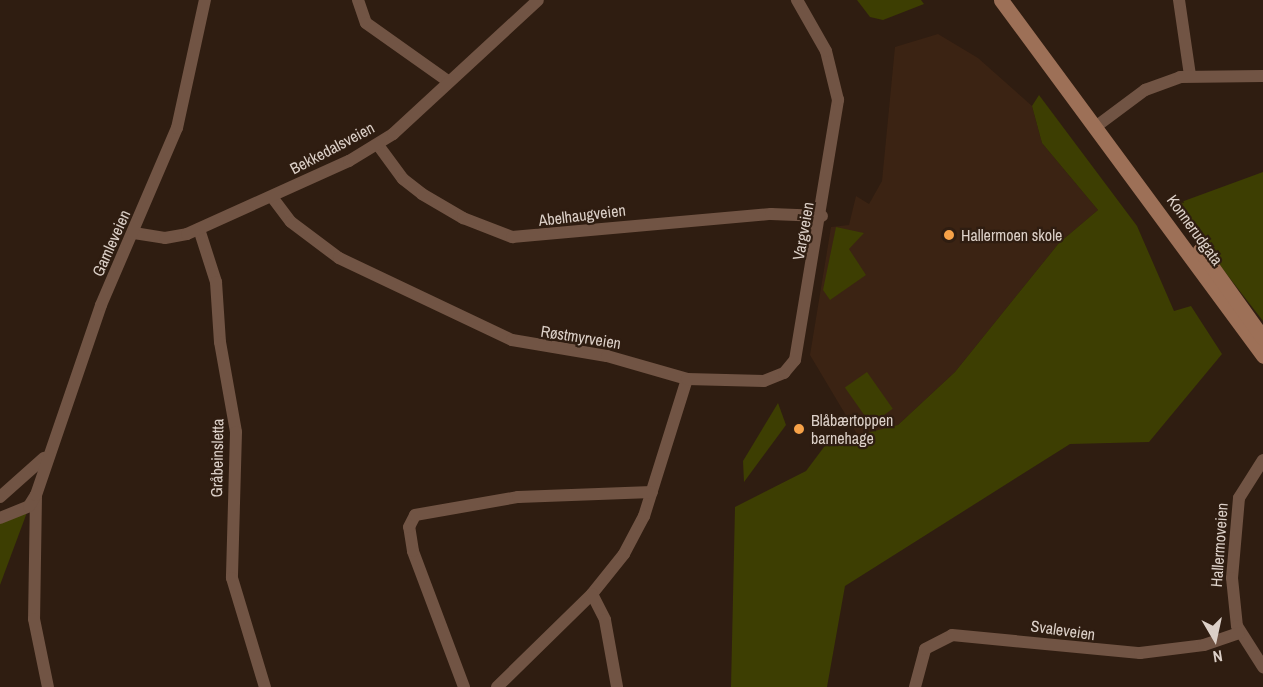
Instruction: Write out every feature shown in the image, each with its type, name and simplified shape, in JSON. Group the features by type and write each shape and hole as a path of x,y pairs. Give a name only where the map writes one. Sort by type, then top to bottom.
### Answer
{"main road":[{"name":"Konnerudgata","path":"1001,0 1098,125 1263,356"},
{"name":"Konnerudgata","path":"1098,125 1134,163 1263,338"}],"street":[{"name":"Gamleveien","path":"48,687 34,619 36,495 47,455 101,305 134,232 184,104 205,0"},
{"path":"358,0 366,23 448,81"},
{"name":"Bekkedalsveien","path":"134,232 165,238 199,229 272,197 378,145 538,0"},
{"name":"Vargveien","path":"687,379 744,384 774,378 791,367 822,216 837,94 826,51 797,0"},
{"path":"1179,0 1190,75"},
{"path":"1098,125 1151,87 1190,75 1263,76"},
{"name":"Abelhaugveien","path":"378,145 403,179 422,194 463,218 512,237 771,214 822,216"},
{"name":"Røstmyrveien","path":"272,197 291,222 339,258 512,340 607,356 687,379"},
{"name":"Gråbeinsletta","path":"199,229 216,282 220,342 236,432 232,578 265,687"},
{"path":"497,687 592,594 624,554 652,492 687,379"},
{"path":"0,497 47,455"},
{"name":"Hallermoveien","path":"1263,460 1244,484 1236,512 1232,604 1239,633 1263,667"},
{"path":"464,687 413,551 409,527 415,514 518,497 652,492"},
{"path":"0,518 28,506 36,495"},
{"path":"592,594 605,620 617,687"},
{"name":"Svaleveien","path":"915,687 925,649 952,635 1140,653 1204,645 1239,633"}],"shaded area":[{"path":"857,0 921,0 924,4 883,20 870,17"},
{"name":"Hallermoen skole","path":"938,34 978,58 1032,106 1042,143 1098,210 1059,243 955,372 898,425 860,439 810,355 831,227 849,225 856,196 869,204 882,181 895,47"},
{"path":"1039,95 1137,226 1174,311 1191,306 1222,354 1149,442 1070,444 845,586 827,687 731,687 735,507 806,471 827,443 898,425 955,372 1059,243 1098,210 1042,143 1032,106"},
{"path":"1263,172 1263,321 1173,205"},
{"path":"836,227 864,233 849,249 866,275 830,300 823,290"},
{"path":"867,372 893,409 871,424 845,387"},
{"path":"778,403 786,425 744,482 743,461"},
{"path":"29,507 0,585 0,523"}],"place":[{"name":"Hallermoen skole","path":"949,235"},
{"name":"Blåbærtoppen barnehage","path":"799,429"}]}
